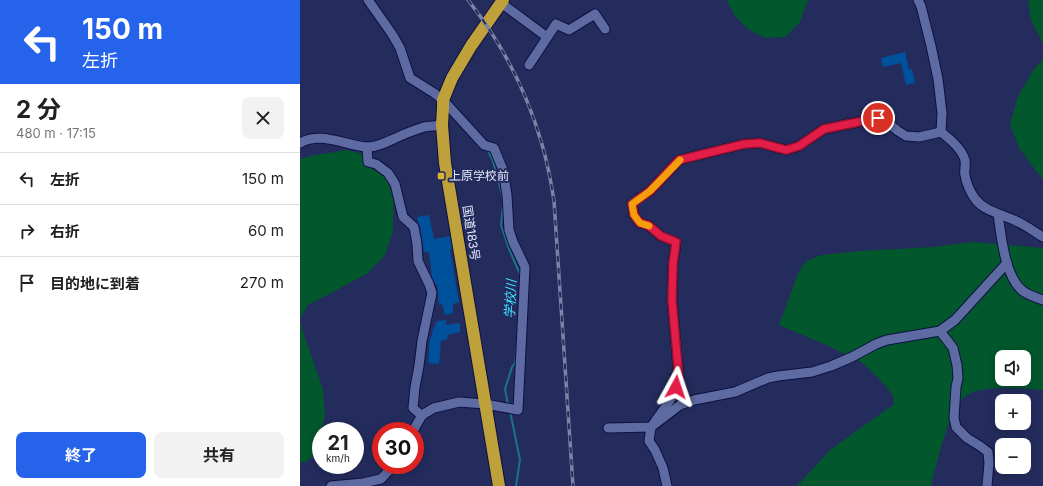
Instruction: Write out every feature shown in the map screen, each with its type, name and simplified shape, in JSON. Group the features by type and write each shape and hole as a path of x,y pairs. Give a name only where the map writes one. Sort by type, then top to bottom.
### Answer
{"highway":[{"name":"国道183号","path":"499,486 445,163 442,125 444,107 443,100 452,78 467,52 502,2"}],"street":[{"path":"368,0 400,48 410,78 434,92 484,145 494,148 503,170 507,195 509,230 525,267 518,410 485,404 459,402 434,408 422,416 418,422"},
{"path":"918,0 930,39 938,79 942,113 941,132"},
{"path":"502,2 547,37"},
{"path":"529,65 556,24 569,30 595,14 605,29"},
{"path":"667,486 664,468 649,441 651,427 673,396 679,378 672,300 673,264 676,242 661,236 648,225 640,223 634,215 632,204 650,191 679,160 744,144 760,143 786,150 799,146 824,129 878,118 888,123 906,136 919,137 941,132"},
{"path":"300,143 316,137 367,147 385,143 424,127 442,125"},
{"path":"941,132 963,155 967,181 979,204 1014,220 1043,237"},
{"path":"367,147 368,162 376,164 388,173 396,184 397,196 400,201 403,217 414,227 418,261 432,293 422,342 413,408 422,416"},
{"path":"998,214 1004,254 1015,283 1023,291 1043,300"},
{"path":"608,428 651,427 680,405 694,400 735,392 768,378 812,372 831,366 887,340 940,331 956,320 1007,263"},
{"path":"940,331 952,348 957,365 958,378 954,418 956,427 968,438 988,452 989,463 987,486"},
{"path":"331,486 363,483 381,479 386,474"}],"green space":[{"path":"727,0 808,0 800,22 785,37 765,38 748,29 735,16"},
{"path":"1028,0 1043,0 1043,44 1031,20"},
{"path":"1043,59 1043,179 1019,148 1010,124 1018,96 1034,69"},
{"path":"347,150 362,154 378,166 394,193 393,230 385,255 368,273 308,305 300,319 300,159"},
{"path":"972,242 1043,248 1043,390 1002,388 981,390 964,397 958,403 948,425 931,486 797,486 830,450 894,404 893,396 885,385 863,363 831,347 779,325 799,271 806,261 822,255 859,251 934,247"},
{"path":"300,321 323,389 325,416 323,422 312,422 312,457 304,463 300,462"}],"building":[{"path":"905,52 909,70 912,69 915,83 906,85 901,63 883,67 881,58"},
{"path":"429,215 434,239 450,236 452,249 450,249 459,302 453,304 453,313 445,315 442,304 439,305 437,284 436,285 432,277 429,252 424,252 417,217"},
{"path":"446,320 446,325 460,323 460,332 447,335 448,339 441,341 439,364 428,363 430,337 432,337 432,332 437,321"}],"waterway":[{"name":"学校川","path":"487,149 493,161 503,198"},
{"name":"学校川","path":"503,206 501,225 509,249 520,274"},
{"name":"学校川","path":"508,405 505,389 512,367 515,363 517,346"},
{"name":"学校川","path":"510,411 520,460 516,486"}],"railway":[{"path":"468,0 502,50 520,85 535,122 549,171 554,201 573,486"}],"slow traffic":[{"path":"649,226 640,223 634,215 632,204 650,191 680,160"}],"place":[{"name":"上原学校前","path":"441,176"}],"route":[{"path":"676,387 679,378 672,300 673,264 676,242 661,236 648,225 640,223 634,215 632,204 650,191 679,160 744,144 760,143 786,150 799,146 824,129 878,118"}]}
